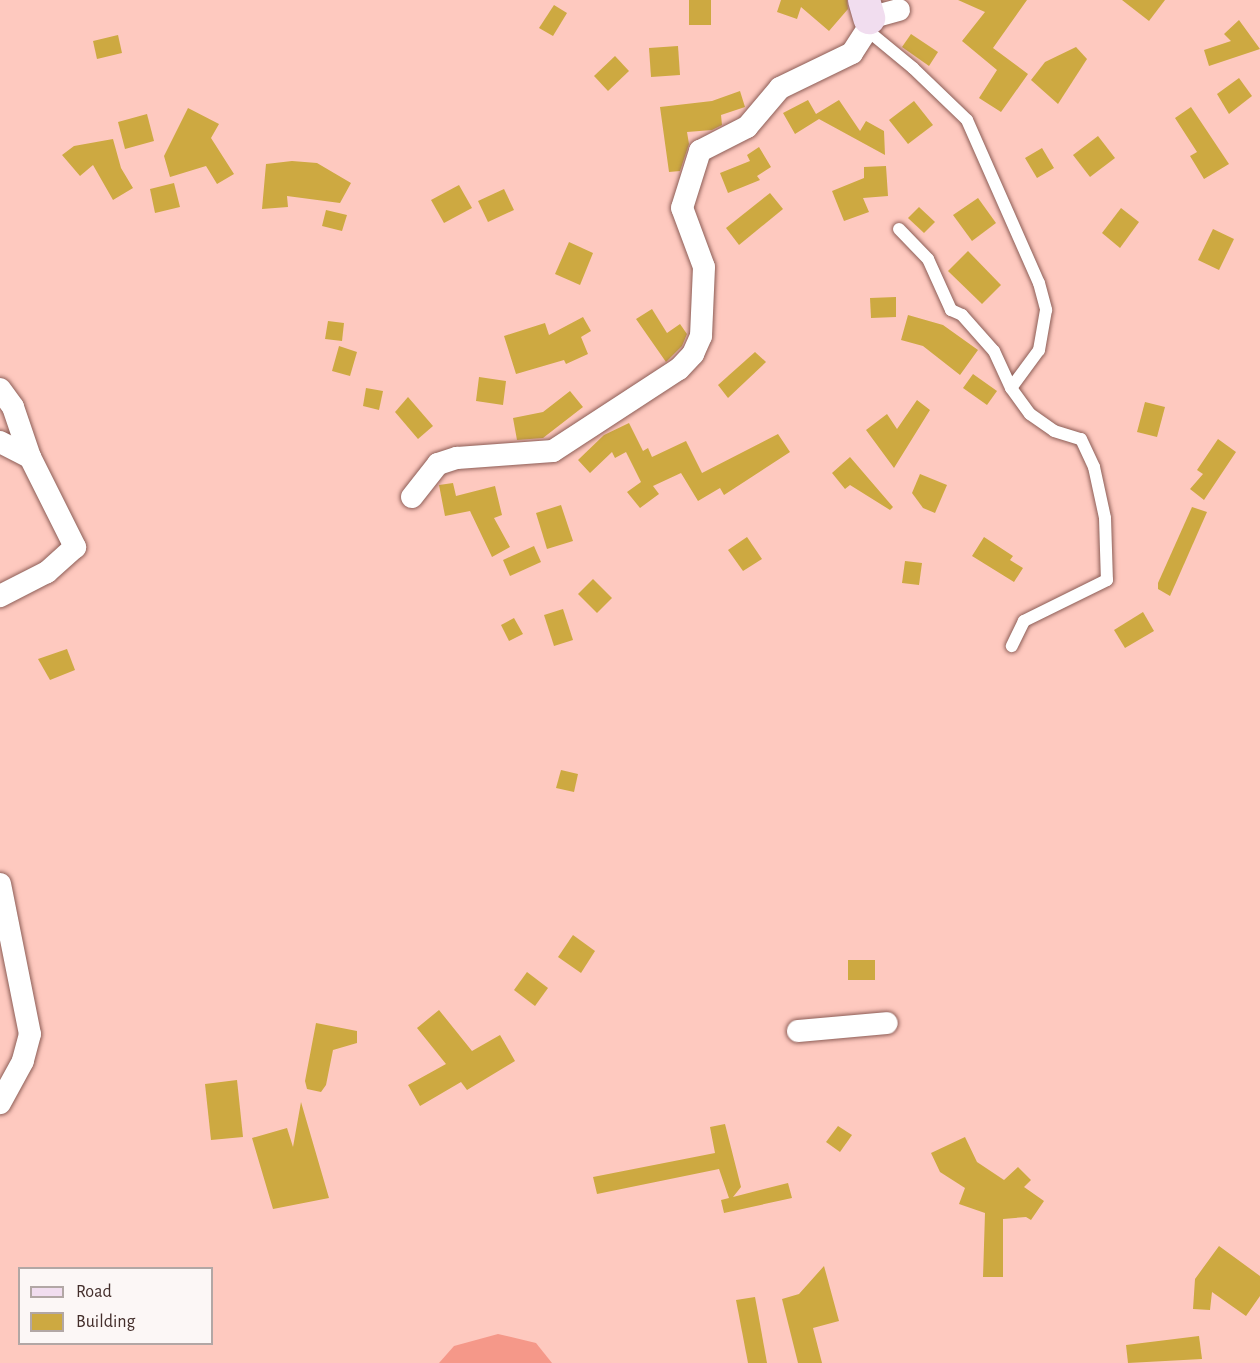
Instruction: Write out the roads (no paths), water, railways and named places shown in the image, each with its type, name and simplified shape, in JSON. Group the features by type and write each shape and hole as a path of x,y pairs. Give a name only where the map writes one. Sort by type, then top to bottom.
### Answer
{"street":[{"path":"412,497 438,464 458,458 554,451 679,369 693,354 701,336 704,267 682,208 700,151 747,127 780,88 852,54 867,16 899,10"},
{"path":"0,389 13,406 30,457 75,547 47,572 0,596"},
{"path":"0,442 30,457"},
{"path":"0,884 30,1034 23,1061 0,1103"},
{"path":"0,968 4,976 20,985"},
{"path":"798,1031 887,1023"}],"lane":[{"path":"867,16 913,68 967,120 1039,283 1046,310 1039,350 1011,388"},
{"path":"899,229 928,259 951,310 962,315 994,351 1011,388 1030,414 1054,431 1081,440 1094,467 1105,518 1107,580 1024,621 1012,646"}]}
